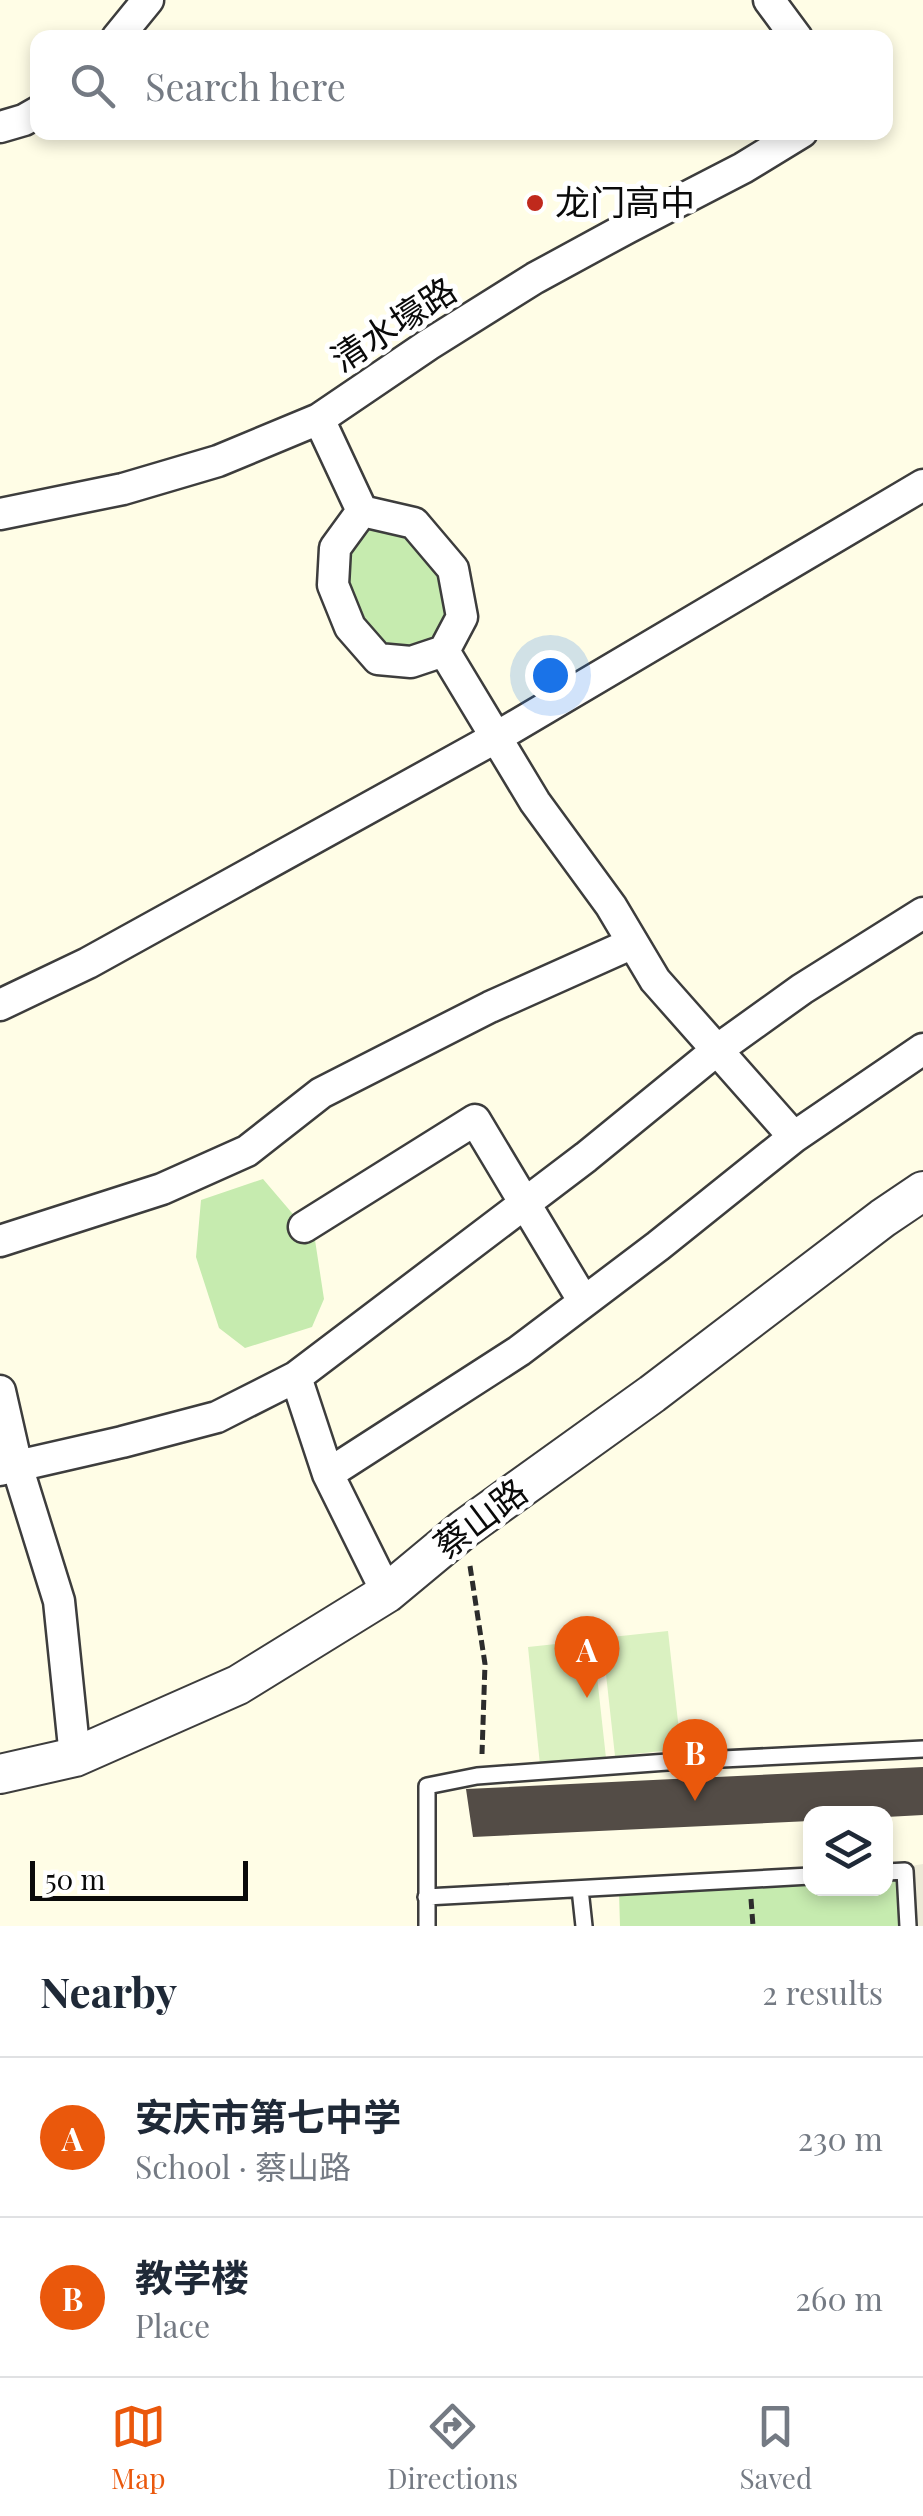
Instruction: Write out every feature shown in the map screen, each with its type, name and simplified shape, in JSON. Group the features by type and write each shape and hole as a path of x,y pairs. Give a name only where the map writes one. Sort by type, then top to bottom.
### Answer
{"street":[{"path":"124,30 148,0"},
{"path":"769,0 792,30"},
{"path":"0,127 30,117"},
{"name":"清水壕路","path":"0,514 122,489 218,461 320,419 535,278 789,140"},
{"path":"320,419 362,512"},
{"path":"0,1006 88,963 495,738 923,485"},
{"path":"362,512 414,523 453,569 462,616 444,652 411,662 378,659 350,627 333,584 334,548 362,512"},
{"path":"444,652 535,802 611,906 655,980 794,1137"},
{"path":"9,1468 216,1417 296,1377 586,1156 717,1050 802,988 923,913"},
{"path":"0,1241 162,1189 247,1151 321,1093 490,1007 633,942"},
{"path":"328,1474 520,1350 794,1137 923,1048"},
{"path":"304,1227 475,1120 584,1302"},
{"name":"蔡山路","path":"0,1774 75,1758 238,1684 387,1593 464,1529 923,1191"},
{"path":"296,1377 328,1474 387,1593"},
{"path":"0,1391 9,1468 58,1601 75,1758"}],"lane":[{"path":"426,1926 427,1786 482,1776 923,1748"},
{"path":"893,1872 905,1872 908,1926"},
{"path":"426,1896 803,1876"},
{"path":"580,1888 584,1926"}],"path":[{"path":"464,1529 485,1664 482,1776"}],"green space":[{"path":"370,526 407,533 442,571 452,613 435,642 412,648 383,646 361,614 352,593 345,555"},
{"path":"263,1179 315,1240 324,1299 312,1327 245,1348 219,1328 196,1257 201,1200"},
{"path":"668,1631 681,1749 615,1756 602,1638"},
{"path":"593,1640 606,1758 540,1765 528,1647"},
{"path":"893,1875 906,1881 906,1926 620,1926 619,1891 803,1878 803,1896 893,1896"}],"shaded area":[{"path":"923,1864 923,1926 912,1926 904,1867"}],"building":[{"path":"923,1767 923,1815 893,1817 893,1806 803,1806 803,1821 473,1837 466,1789"}],"place":[{"name":"龙门高中","path":"535,203"},
{"name":"安庆市第七中学","path":"587,1698"},
{"name":"教学楼","path":"695,1801"}]}
